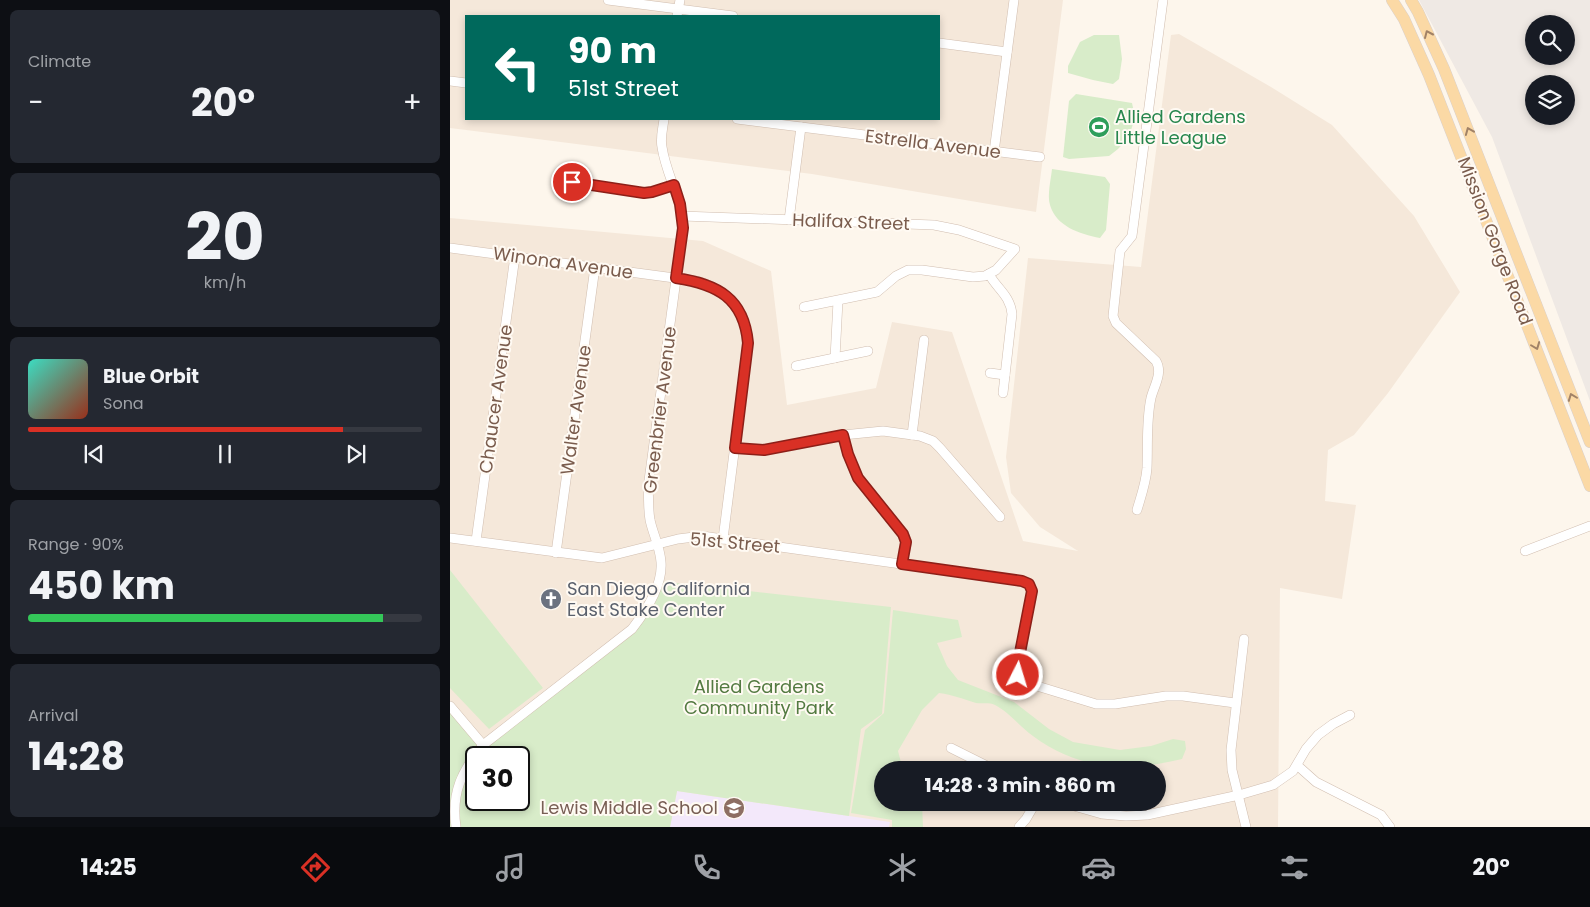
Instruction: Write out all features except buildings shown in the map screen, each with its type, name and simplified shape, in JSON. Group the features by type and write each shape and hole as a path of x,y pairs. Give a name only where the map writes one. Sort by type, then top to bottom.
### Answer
{"main road":[{"name":"Mission Gorge Road","path":"1392,0 1404,19 1429,75 1590,486"},
{"name":"Mission Gorge Road","path":"1411,0 1444,69 1590,442"}],"street":[{"path":"608,0 726,15"},
{"path":"994,152 1014,0"},
{"path":"1137,510 1146,478 1151,399 1159,373 1158,364 1116,323 1113,316 1120,251 1132,236 1163,0"},
{"path":"940,43 1007,52"},
{"path":"450,81 465,83"},
{"name":"Greenbrier Avenue","path":"456,827 454,814 457,789 468,764 484,745 632,629 644,614 661,574 658,544 650,520 648,488 683,228 674,185 661,144 664,120"},
{"name":"Estrella Avenue","path":"744,120 1040,158"},
{"path":"789,220 802,127"},
{"path":"572,182 644,193 674,185"},
{"name":"Halifax Street","path":"682,216 934,225 959,230 1015,249 996,270 989,274"},
{"name":"Winona Avenue","path":"450,248 704,283 723,293 735,305 746,327 748,343 722,539"},
{"name":"Chaucer Avenue","path":"476,541 515,256"},
{"name":"Walter Avenue","path":"556,553 595,267"},
{"path":"804,307 877,292 896,276 908,270 973,277 989,274 1011,302 1012,314 1003,393"},
{"path":"835,358 838,301"},
{"path":"912,435 924,340"},
{"path":"796,366 868,352"},
{"path":"990,373 1005,375"},
{"path":"735,448 764,450 843,435 883,431 912,435 933,441 1000,517"},
{"path":"843,435 848,454 858,478 903,534 906,542 902,564"},
{"path":"1525,551 1590,526"},
{"name":"51st Street","path":"450,538 602,558 678,538 702,536 1022,581 1029,584 1032,591 1017,668 1018,675 1024,682 1096,704 1115,704 1166,696 1184,696 1235,703"},
{"path":"1244,639 1235,703 1231,757 1246,827"},
{"path":"450,706 484,745"},
{"path":"1092,811 1102,814 1146,816 1273,785 1298,766 1306,750 1318,735 1350,715"},
{"path":"951,748 977,761"},
{"path":"1298,766 1316,782 1381,815 1390,827"},
{"path":"1019,827 1031,811"}],"shaded area":[{"path":"450,0 1063,0 1036,212 812,174 450,128"},
{"path":"1419,0 1590,0 1590,401 1492,137"},
{"path":"1179,34 1332,125 1414,216 1460,292 1388,393 1354,435 1328,450 1325,501 1356,505 1342,599 1280,588 1278,827 450,827 450,218 703,241 771,271 787,405 876,388 892,322 952,332 1023,541 1078,551 1040,527 1011,493 1006,457 1028,258 1141,267 1171,35"},
{"name":"Lewis Middle School","path":"677,791 890,822 889,827 670,827"}],"green space":[{"path":"1094,35 1119,35 1122,59 1119,79 1113,84 1068,73 1068,66 1080,42"},
{"name":"Allied Gardens Little League","path":"1076,94 1132,103 1135,117 1129,137 1109,156 1069,159 1063,157 1069,101"},
{"path":"1052,169 1105,177 1110,184 1106,230 1100,238 1069,228 1057,218 1050,205 1049,197"},
{"path":"450,570 543,688 489,729 450,688"},
{"name":"Allied Gardens Community Park","path":"658,581 891,607 882,714 861,729 849,816 677,791 670,827 450,827 450,706 483,744 632,628"},
{"path":"893,610 958,620 962,637 937,643 947,666 958,680 1014,702 1049,729 1073,742 1120,750 1151,746 1173,739 1185,741 1186,749 1182,759 1166,762 1083,761 1050,747 995,705 976,703 939,693 922,710 898,751 901,761 874,761 874,811 922,811 923,827 892,827 892,820 851,813 865,730 884,713"}],"place":[{"name":"Allied Gardens Little League","path":"1099,127"},
{"name":"San Diego California East Stake Center","path":"551,599"},
{"name":"Lewis Middle School","path":"734,808"}],"route":[{"path":"572,182 644,193 674,185 680,204 683,228 676,278 704,283 723,293 735,305 743,319 748,335 735,448 764,450 843,435 848,454 858,478 903,534 906,542 902,564 1022,581 1029,584 1032,591 1017,668 1018,675"}]}
